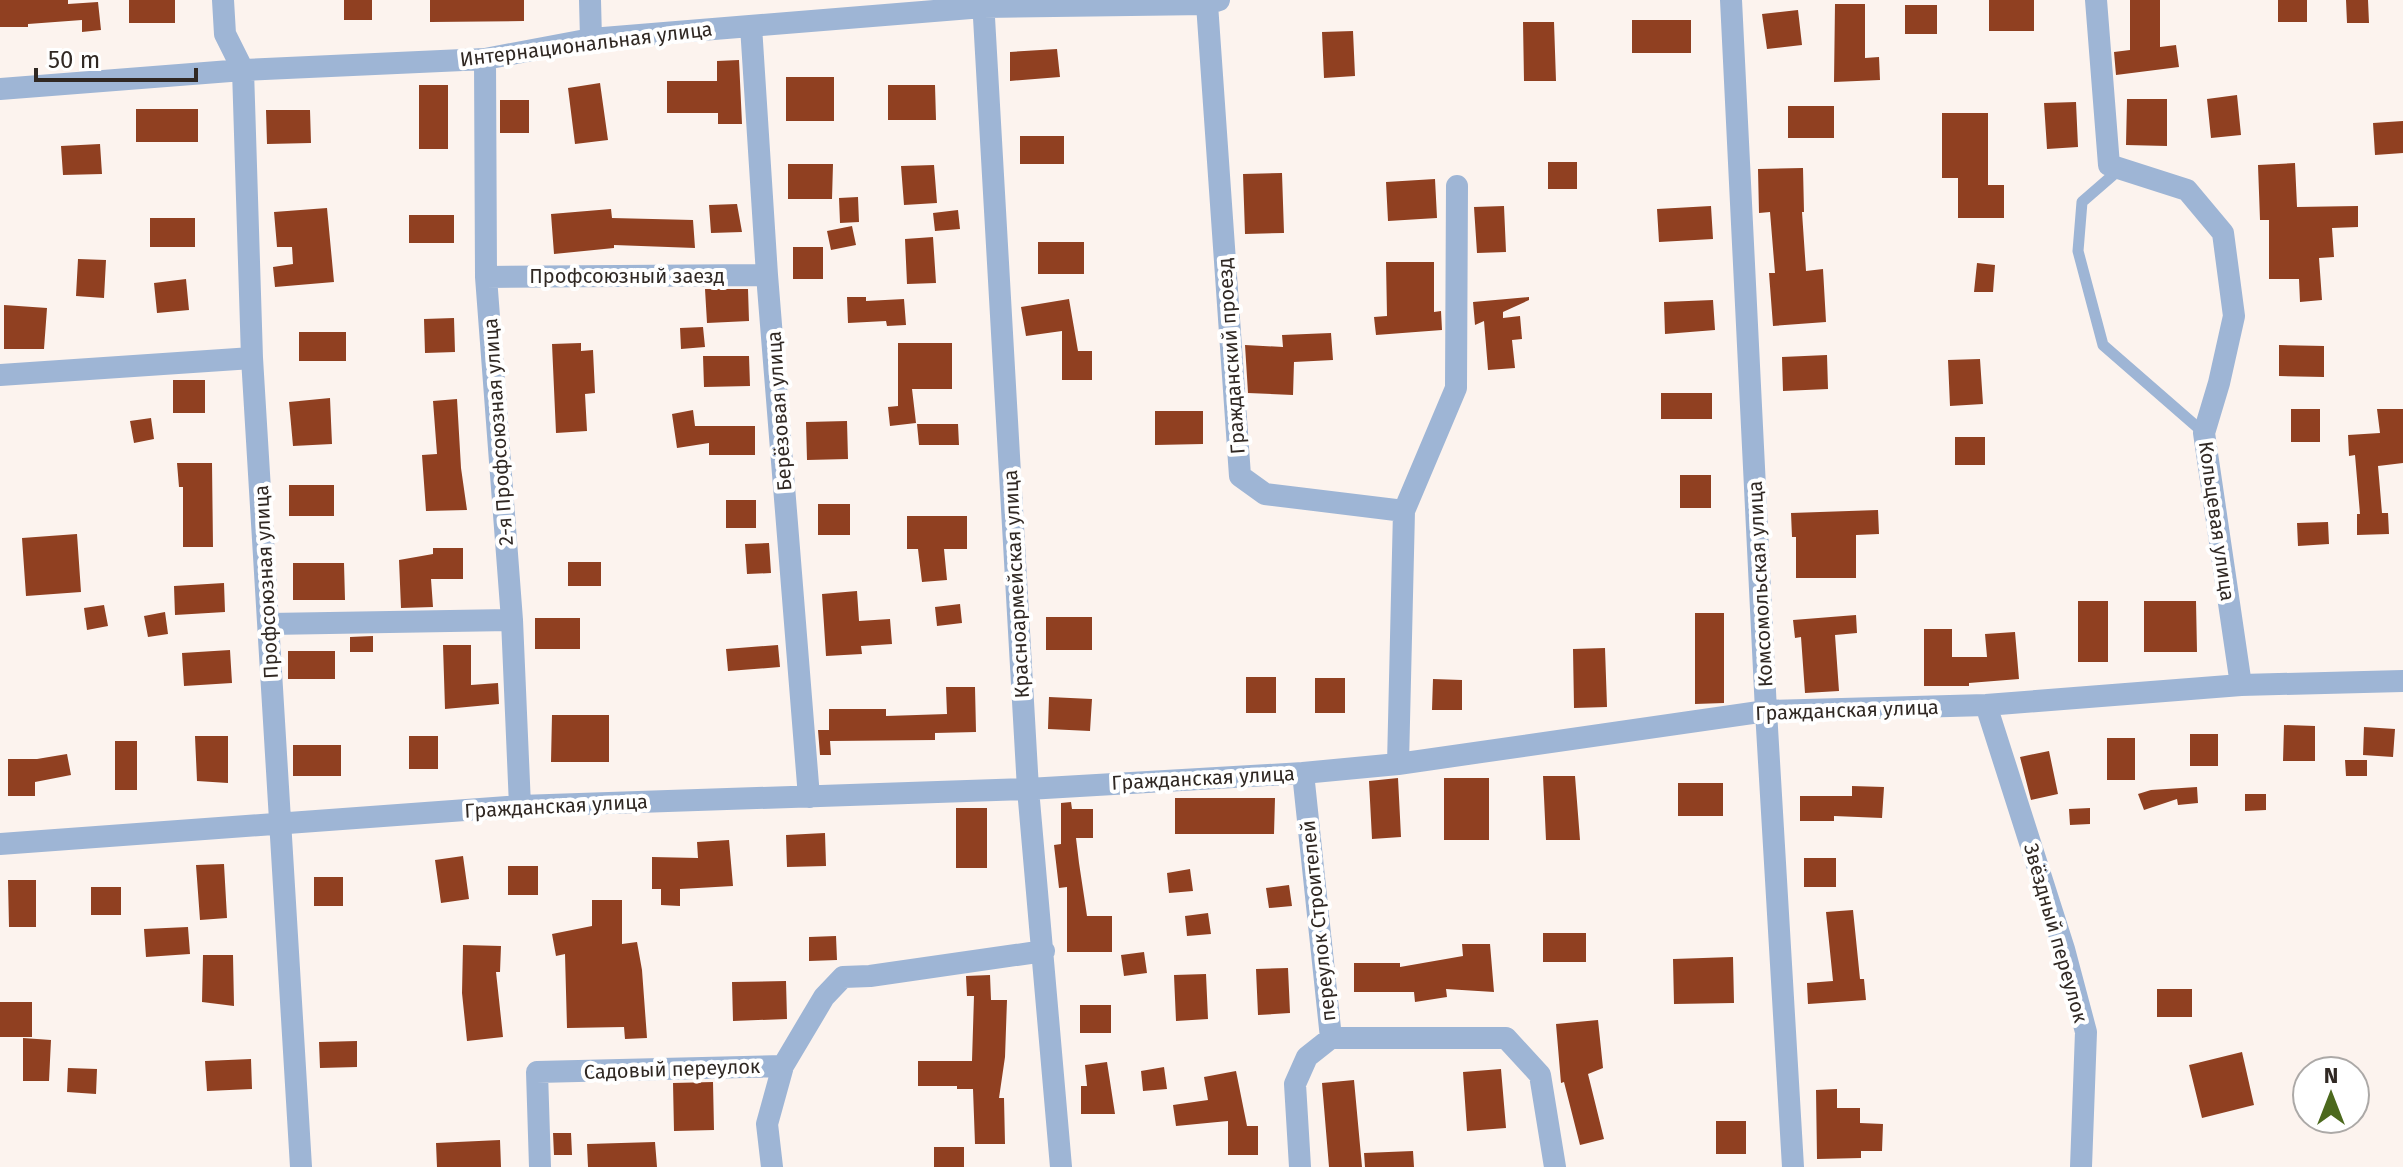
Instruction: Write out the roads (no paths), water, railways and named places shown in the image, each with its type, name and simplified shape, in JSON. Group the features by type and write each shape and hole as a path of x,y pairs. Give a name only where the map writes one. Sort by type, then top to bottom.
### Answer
{"street":[{"name":"Профсоюзная улица","path":"223,0 225,34 243,70 252,358 301,1167"},
{"path":"590,0 591,39"},
{"name":"Комсомольская улица","path":"1731,0 1766,711 1793,1167"},
{"path":"2096,0 2109,165 2120,169"},
{"name":"Интернациональная улица","path":"0,89 243,70 485,59 591,39 983,3 1213,2"},
{"name":"Гражданский проезд","path":"1213,2 1240,476 1265,494 1404,511"},
{"name":"Красноармейская улица","path":"983,3 1028,789 1061,1167"},
{"name":"Берёзовая улица","path":"751,26 767,275 809,797"},
{"name":"2-я Профсоюзная улица","path":"485,59 486,277 512,620 520,806"},
{"name":"Кольцевая улица","path":"2120,169 2187,190 2223,233 2234,316 2204,433 2241,685"},
{"path":"1398,764 1404,511 1456,388 1457,186"},
{"name":"Профсоюзный заезд","path":"486,277 767,275"},
{"path":"0,375 252,358"},
{"path":"269,624 512,620"},
{"name":"Гражданская улица","path":"0,844 520,806 1028,789 1303,773 1398,764 1766,711 1986,705 2241,685 2403,681"},
{"name":"Звёздный переулок","path":"1986,705 2064,949 2086,1032 2081,1167"},
{"name":"переулок Строителей","path":"1303,773 1331,1038 1506,1038 1540,1075 1555,1167"},
{"name":"Садовый переулок","path":"540,1167 537,1072 783,1066 824,997 843,977 870,976 1044,951"},
{"path":"1300,1167 1295,1084 1307,1057 1331,1038"},
{"path":"772,1167 767,1124 783,1066"}],"lane":[{"path":"2120,169 2082,202 2078,251 2103,345 2204,433"}]}
